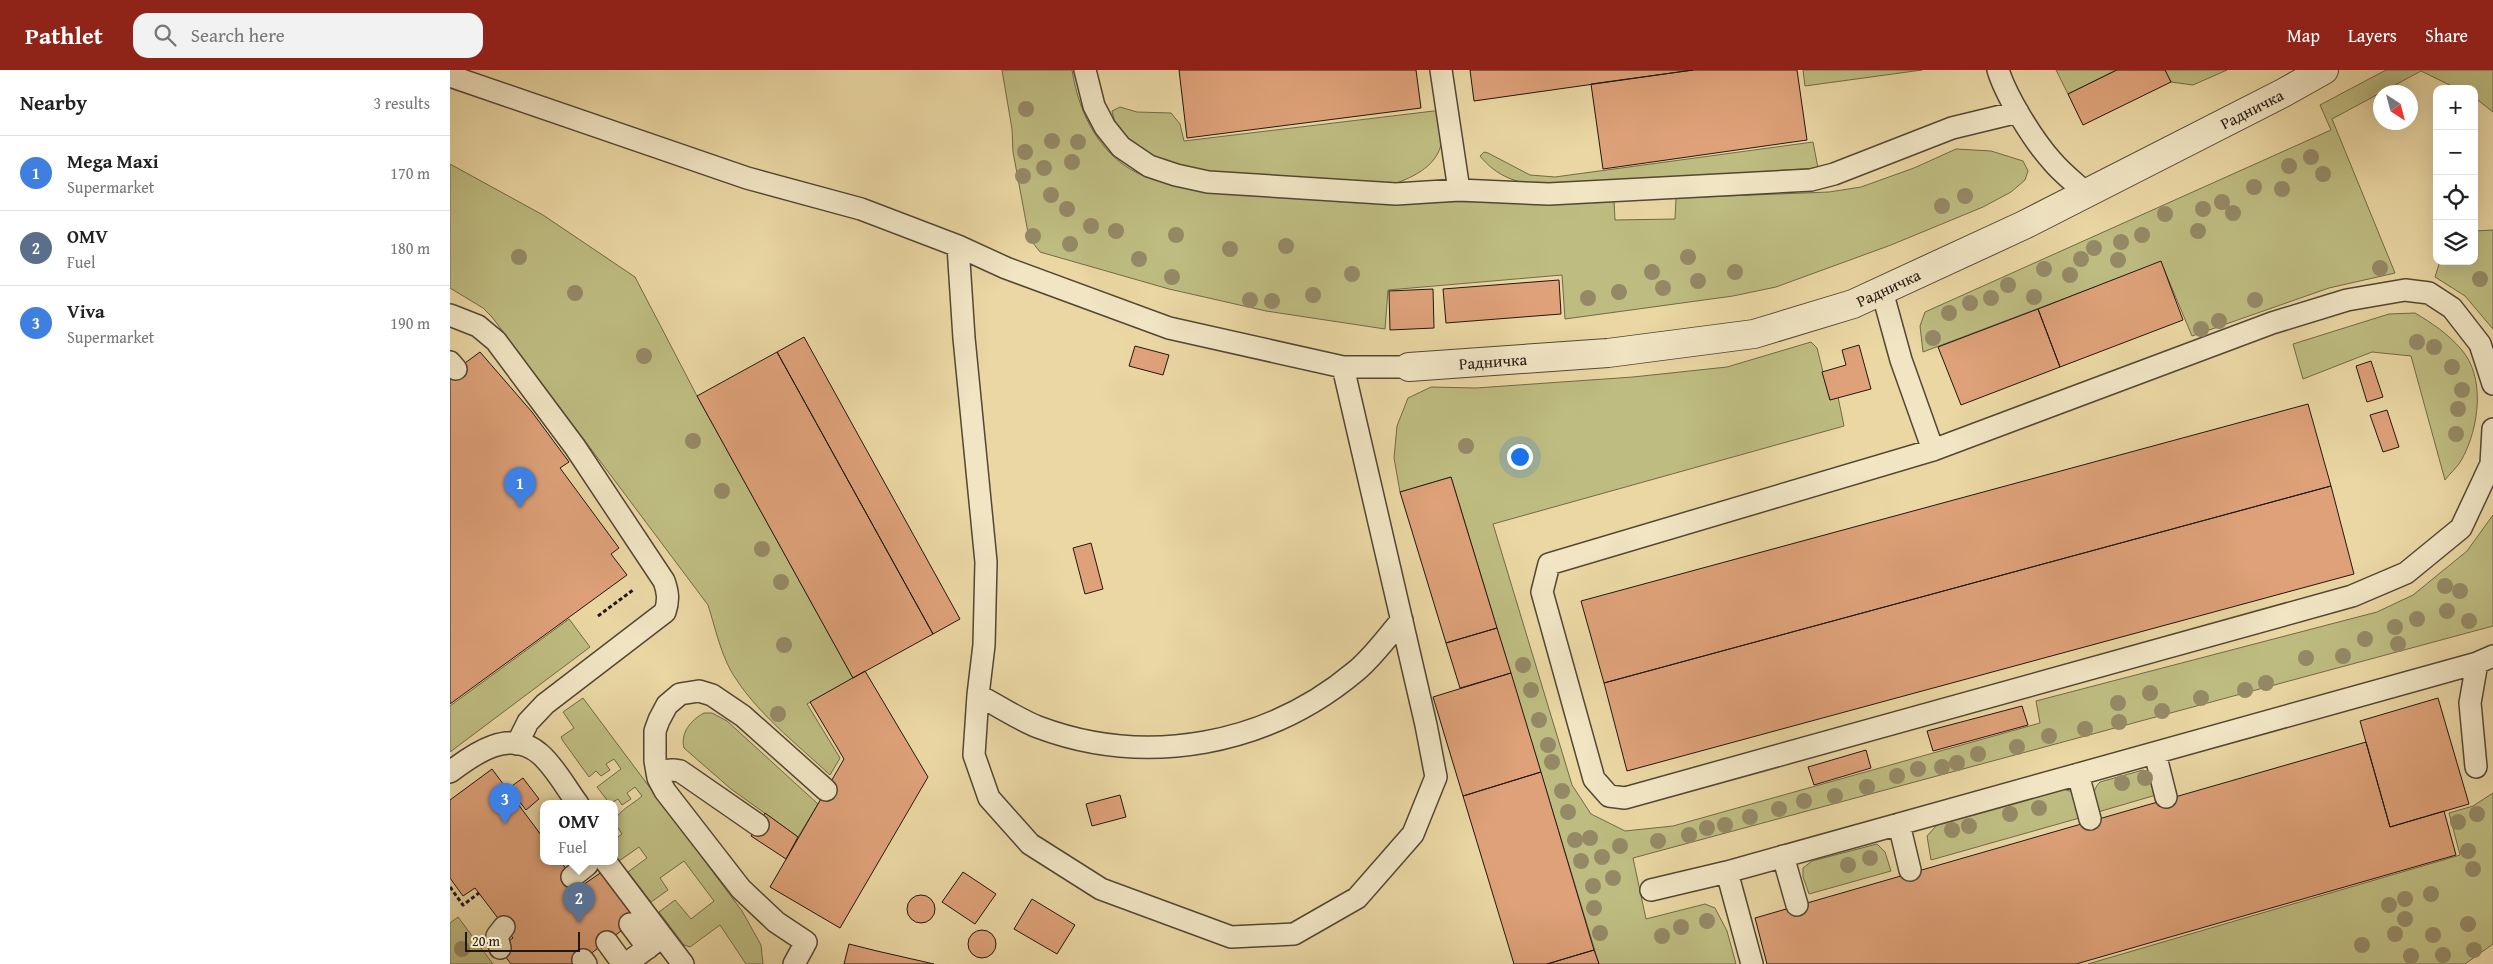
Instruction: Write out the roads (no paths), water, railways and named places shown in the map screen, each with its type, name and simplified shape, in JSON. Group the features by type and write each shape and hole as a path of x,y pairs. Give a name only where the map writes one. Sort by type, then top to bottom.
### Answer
{"street":[{"name":"Радничка","path":"1409,367 1608,353 1754,334 1853,304 2024,226 2283,94 2324,70"}],"lane":[{"path":"1085,70 1094,106 1105,127 1121,147 1149,166 1176,175 1208,182 1396,194 1459,190 1549,194 1811,180 1834,174 1952,128 2018,112"},
{"path":"1441,70 1459,190"},
{"path":"1998,70 2018,112 2052,161 2086,193"},
{"path":"450,76 747,178 861,209 958,246 1006,268 1169,328 1343,367 1409,367"},
{"path":"958,246 964,338 986,562 984,645 974,755 989,798 1030,844 1101,889 1231,937 1294,934 1357,898 1413,834 1436,777 1402,620 1343,367"},
{"path":"2493,384 2480,344 2452,308 2429,293 2406,290 2347,300 2272,323 1934,450 1549,564 1542,592 1594,779 1609,796 1625,798 2352,596 2406,573 2461,528 2491,464 2493,430"},
{"path":"1882,291 1901,360 1934,450"},
{"path":"450,315 478,326 496,341 575,447 658,572 667,590 669,600 665,612 545,704 528,722 518,744"},
{"path":"978,695 1038,727 1103,745 1171,748 1200,743 1238,736 1301,710 1356,671 1402,620"},
{"path":"1651,890 1727,872 2485,659"},
{"path":"2476,767 2470,702 2485,659"},
{"path":"794,964 806,942 776,922 724,870 665,791 657,771 654,743 659,720 667,705 680,694 698,691 719,698 732,706 826,790"},
{"path":"450,772 488,747 500,744 518,744 526,746 541,755 575,800"},
{"path":"2155,753 2166,797"},
{"path":"657,771 673,770 680,772 758,825"},
{"path":"2078,774 2090,819"},
{"path":"1899,824 1910,870"},
{"path":"1783,856 1797,905"},
{"path":"590,868 655,942"},
{"path":"1727,872 1752,964"},
{"path":"630,924 683,964"},
{"path":"500,948 497,936 504,927"},
{"path":"607,942 624,964 655,942"}],"place":[{"name":"Mega Maxi","path":"520,508"},
{"name":"Viva","path":"505,824"},
{"name":"OMV","path":"579,923"}]}
